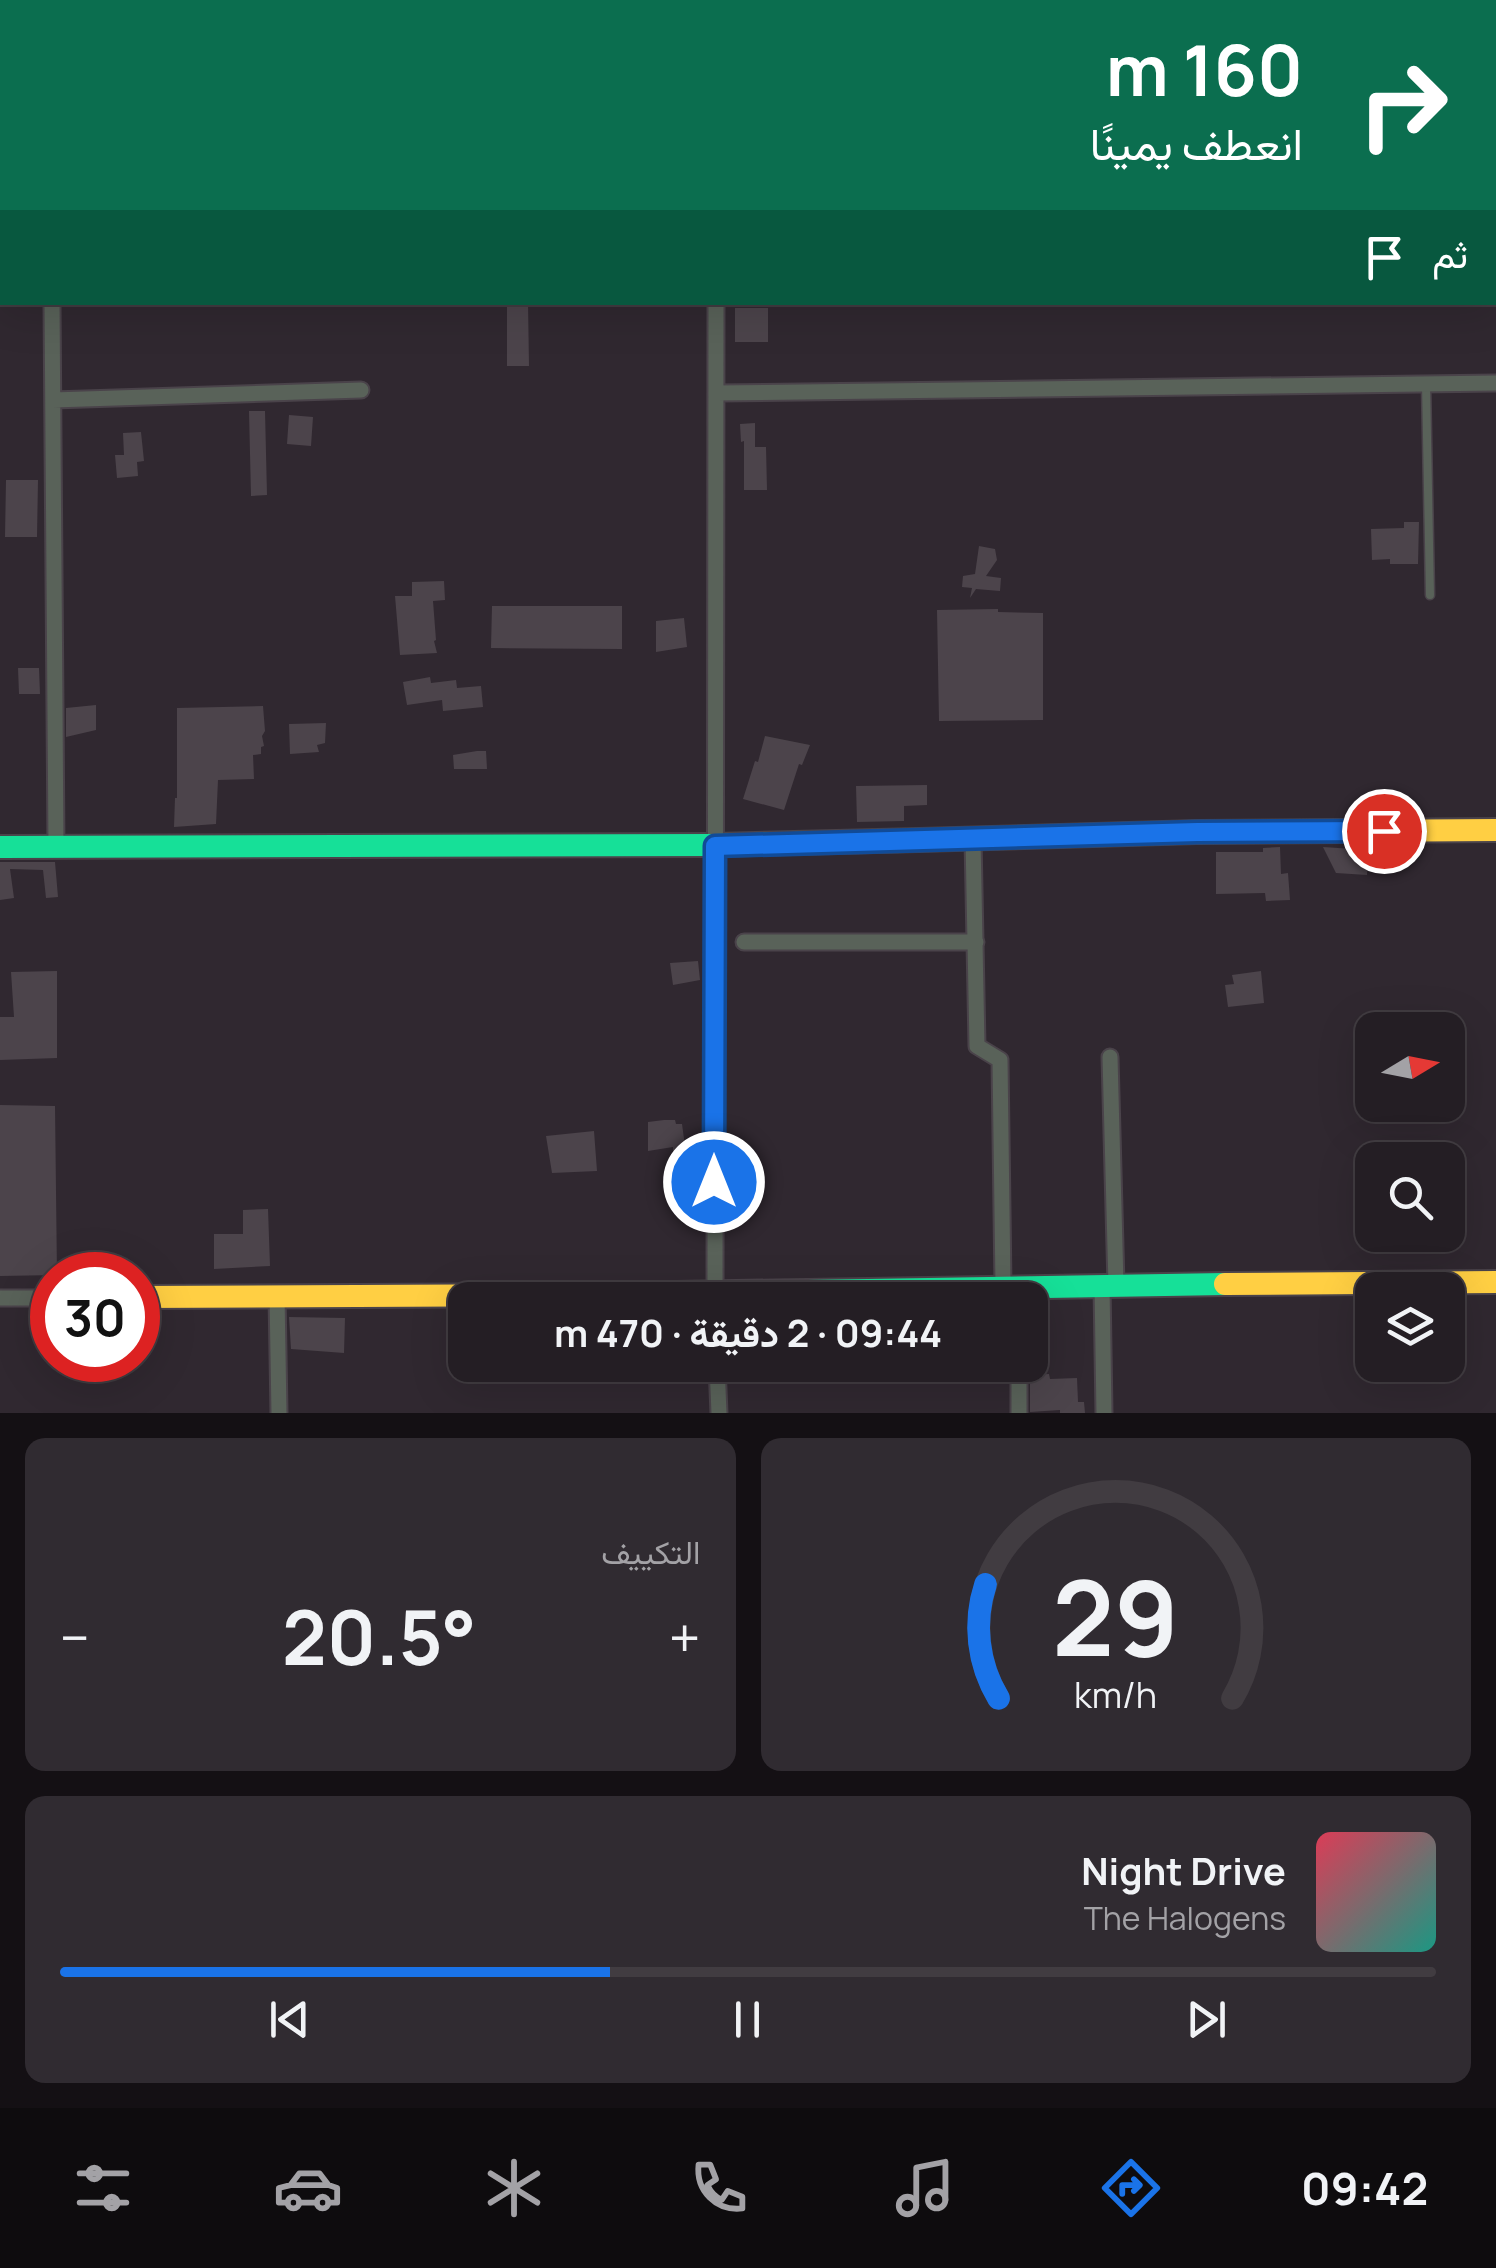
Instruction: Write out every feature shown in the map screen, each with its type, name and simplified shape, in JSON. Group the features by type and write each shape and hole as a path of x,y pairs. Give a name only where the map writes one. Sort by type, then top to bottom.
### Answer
{"street":[{"path":"52,305 56,847"},
{"path":"714,1282 716,305"},
{"path":"717,394 1496,383"},
{"path":"53,400 361,390"},
{"path":"0,848 715,846 1197,832 1496,830"},
{"path":"974,838 977,1046 1000,1060 1013,1282"},
{"path":"744,942 976,942"},
{"path":"1104,1413 1110,1057"},
{"path":"1048,1289 1496,1282"},
{"path":"277,1295 279,1413"},
{"path":"160,1297 448,1296"},
{"path":"0,1298 30,1298"},
{"path":"718,1382 719,1413"},
{"path":"1019,1382 1019,1413"}],"lane":[{"path":"1426,384 1430,595"}],"building":[{"path":"507,305 528,305 529,366 507,366"},
{"path":"735,308 768,308 768,342 735,342"},
{"path":"249,411 265,411 267,495 251,496"},
{"path":"289,415 313,417 311,446 287,444"},
{"path":"755,423 755,447 766,447 767,490 744,490 740,424"},
{"path":"141,432 144,461 137,462 138,476 117,478 115,455 124,455 123,433"},
{"path":"6,480 38,480 37,537 5,537"},
{"path":"1404,522 1419,522 1418,564 1372,560 1371,529 1404,528"},
{"path":"979,546 995,549 997,560 986,576 1001,578 1000,591 976,589 970,598 972,588 962,587 963,576 975,574"},
{"path":"444,581 445,600 433,601 437,653 400,655 395,596 412,596 412,582"},
{"path":"492,606 622,606 622,649 491,648"},
{"path":"937,610 1043,613 1043,720 939,721"},
{"path":"684,618 687,647 656,652 656,621"},
{"path":"18,668 39,668 40,694 19,694"},
{"path":"430,677 431,683 456,680 457,688 481,686 483,707 443,711 442,700 407,705 403,682"},
{"path":"96,705 96,730 66,737 66,708"},
{"path":"263,706 264,746 261,754 253,755 254,779 218,780 216,824 174,827 177,708"},
{"path":"326,723 325,743 317,745 319,752 290,754 289,724"},
{"path":"765,736 810,745 802,765 799,764 784,810 743,799"},
{"path":"486,751 487,769 454,769 453,755"},
{"path":"927,785 927,805 904,806 904,821 857,822 856,786"},
{"path":"1280,847 1281,874 1288,873 1290,900 1266,901 1265,893 1216,894 1216,852 1263,852 1263,848"},
{"path":"1323,847 1368,850 1367,875 1336,873"},
{"path":"0,862 55,862 58,897 46,898 43,870 10,869 14,898 0,900"},
{"path":"698,961 700,980 673,985 670,963"},
{"path":"57,971 57,1058 0,1060 0,1017 14,1017 11,972"},
{"path":"1261,971 1264,1003 1228,1007 1225,985 1234,984 1232,975"},
{"path":"0,1105 55,1106 57,1252 30,1252 30,1275 0,1276"},
{"path":"648,1122 682,1124 685,1146 673,1152 673,1147 648,1151"},
{"path":"594,1131 597,1171 552,1173 546,1136"},
{"path":"268,1209 270,1266 214,1269 214,1234 243,1234 243,1210"},
{"path":"289,1317 345,1318 344,1353 291,1349"},
{"path":"1048,1374 1050,1379 1077,1378 1078,1402 1084,1402 1085,1413 1030,1412 1030,1382 1048,1382"}],"traffic: fast":[{"path":"0,847 715,845 919,840"},
{"path":"1048,1287 1225,1284"}],"traffic: slow":[{"path":"919,840 1197,832 1496,830"},
{"path":"1225,1284 1496,1282"},
{"path":"160,1297 448,1296"}],"route":[{"path":"714,1182 715,846 1197,832 1384,831"}]}
